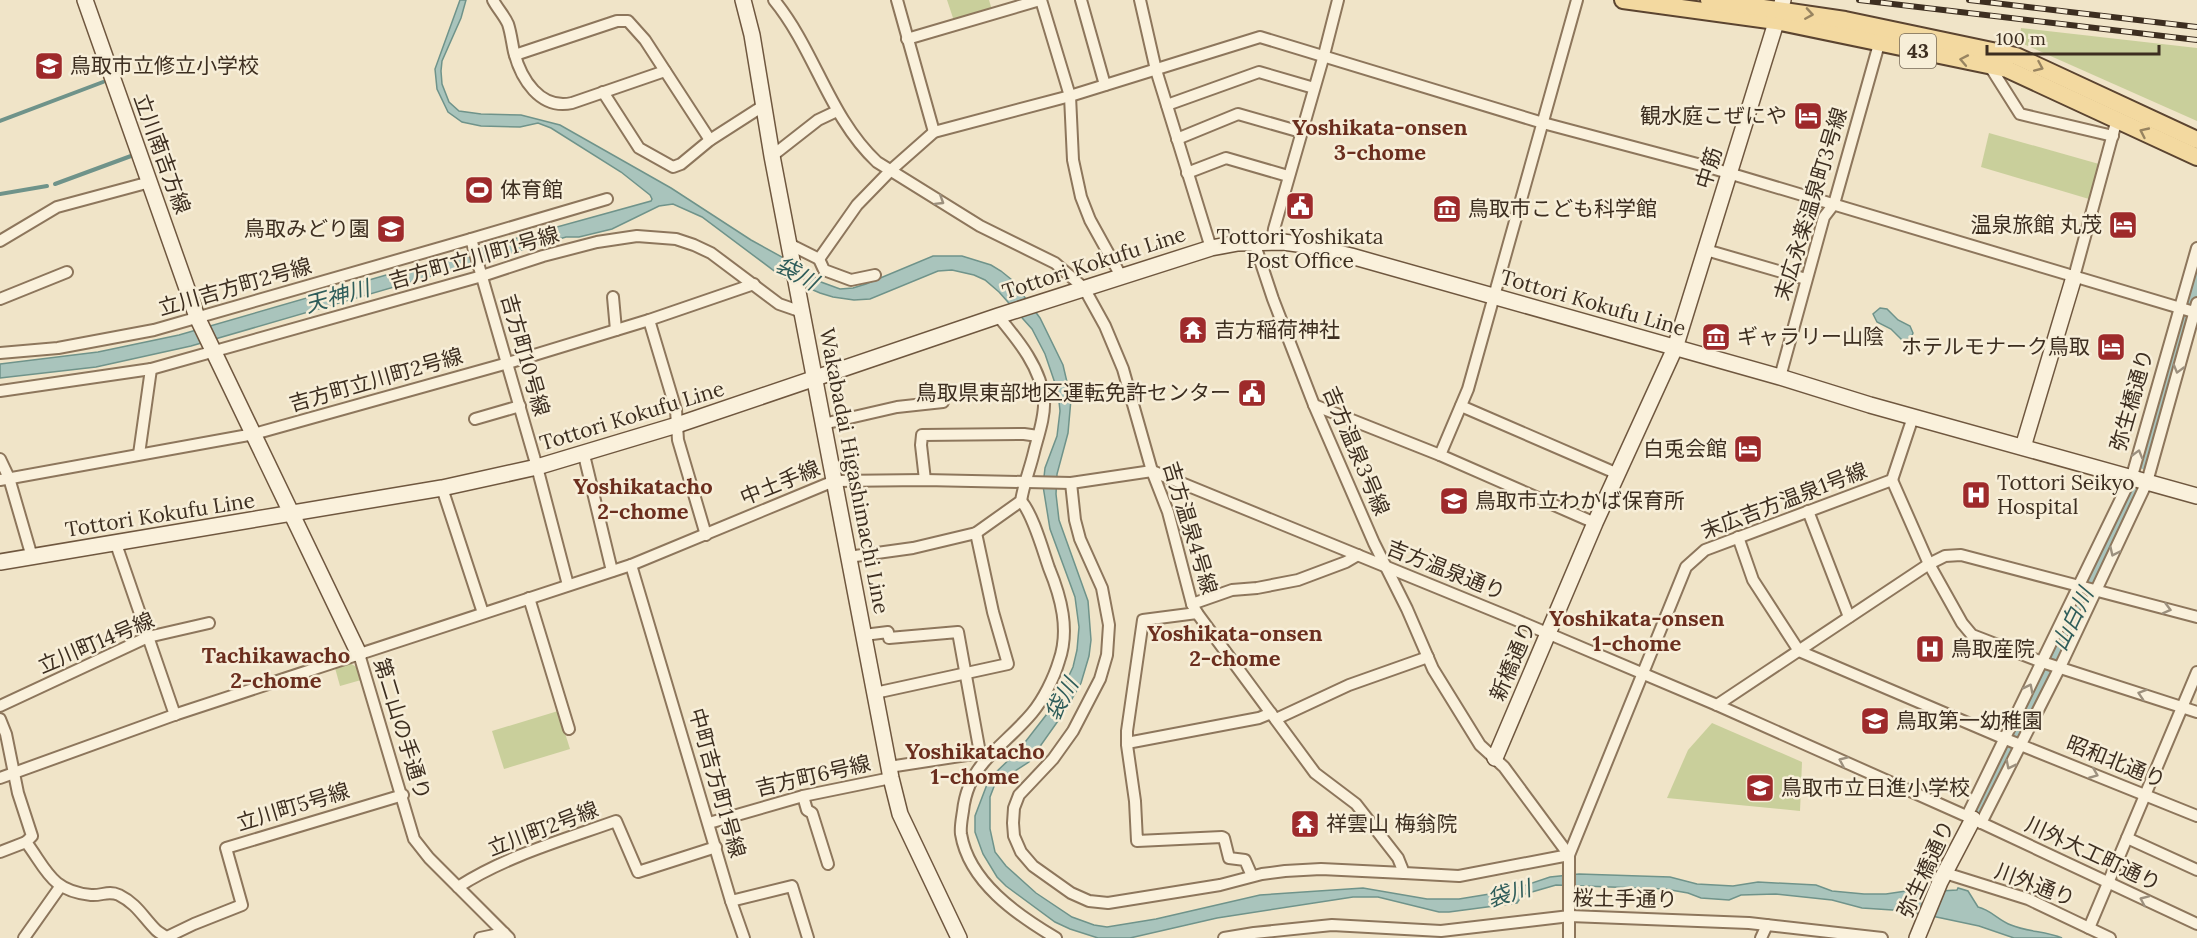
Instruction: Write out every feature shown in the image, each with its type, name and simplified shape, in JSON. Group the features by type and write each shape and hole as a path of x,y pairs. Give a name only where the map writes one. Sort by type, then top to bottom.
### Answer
{"main road":[{"name":"立川南吉方線","path":"85,0 198,319 213,350"},
{"name":"Wakabadai Higashimachi Line","path":"743,0 752,35 789,248 890,772 900,813 959,938"},
{"name":"43","path":"1623,0 1780,10 1880,44 2007,69 2115,127 2197,157"},
{"name":"43","path":"1709,0 1856,22 2016,56 2197,140"},
{"name":"中筋","path":"1675,348 1780,10"},
{"name":"Tottori Kokufu Line","path":"0,562 442,488 537,468 677,425 1120,276 1211,248 1254,242 1299,244 1322,249 2197,496"},
{"path":"2023,447 2074,277"},
{"name":"新橋通り","path":"1495,758 1595,523 1675,348"},
{"path":"213,350 359,654"},
{"name":"弥生橋通り","path":"1917,937 1942,877 1973,819"}],"street":[{"path":"493,0 508,26 515,55 535,93 550,102 565,105 665,71"},
{"name":"吉方温泉4号線","path":"774,0 795,29 837,111 863,149 877,162 980,226 1055,263 1083,288 1105,326 1123,369 1152,471 1168,512 1195,609 1316,773 1356,804 1398,858 1404,873"},
{"path":"897,0 934,132"},
{"path":"907,39 1040,0 1070,96 1073,160 1081,197 1090,220 1120,276"},
{"path":"1081,0 1105,84"},
{"path":"1140,0 1156,70 1211,248"},
{"path":"1272,242 1288,176 1338,0"},
{"path":"1440,455 1468,389 1577,0"},
{"path":"515,55 622,20 628,21 645,40 710,140"},
{"path":"819,259 857,205 891,170 934,132 1070,96 1260,37 1543,123 1705,166 2074,277 2180,307 2196,309"},
{"name":"末広永楽温泉町3号線","path":"1780,377 1824,217 1833,204 1880,44"},
{"path":"1988,65 2020,114 2115,127 2074,277"},
{"path":"1167,105 1259,72 1314,88"},
{"path":"603,92 639,148 664,164 676,167 710,140 763,106"},
{"path":"772,156 818,120 837,111"},
{"path":"1177,139 1238,114 1301,132"},
{"path":"1187,172 1227,158 1288,176"},
{"path":"0,241 57,207 150,182"},
{"name":"立川吉方町2号線","path":"0,353 58,348 154,330 198,319 471,241 607,199"},
{"name":"吉方町立川町1号線","path":"0,391 151,369 543,256 597,242 637,236 676,239 711,253 778,304 801,308"},
{"name":"吉方町10号線","path":"471,241 508,363 567,585"},
{"name":"吉方温泉3号線","path":"1254,242 1273,299 1314,405 1374,543 1428,657 1480,746 1495,758"},
{"path":"789,248 819,259 824,270 851,280 875,275"},
{"name":"弥生橋通り","path":"1973,819 2003,738 2132,476 2197,248"},
{"path":"1706,250 1806,279"},
{"path":"0,299 67,272"},
{"name":"吉方町立川町2号線","path":"4,479 254,434 508,363 649,320 754,284"},
{"path":"613,297 616,330"},
{"name":"弥生橋通り","path":"1973,819 2020,744 2060,667 2147,482 2196,309"},
{"path":"1000,315 1040,379 1045,403 1022,501 1061,600 1064,632 1060,660 1033,712 982,758 966,790 961,831 965,850 974,870 998,896 1056,938"},
{"path":"649,320 676,410 678,440 706,535"},
{"path":"139,454 151,369"},
{"path":"823,424 897,407 943,402"},
{"path":"1314,405 1440,455 1595,523"},
{"path":"475,419 520,406"},
{"path":"1461,406 1618,474"},
{"name":"末広吉方温泉1号線","path":"1569,858 1686,567 1705,550 1893,480 1913,417"},
{"path":"925,480 922,435 1038,436"},
{"path":"584,455 612,571"},
{"path":"0,459 4,479 32,557"},
{"path":"1026,481 1069,483 1152,471"},
{"name":"吉方温泉通り","path":"1152,471 1717,705 1973,819"},
{"path":"1893,480 1929,564 1962,623 1972,635 2042,662 2197,712"},
{"name":"中土手線","path":"359,654 632,565 834,481 1026,481"},
{"path":"1069,483 1080,539 1102,588 1109,625 1107,655 1100,679 1073,731 1053,759 1019,795 1014,808 1014,836 1021,852 1033,866 1071,892 1089,901 1108,903 1220,885 1252,876 1285,871 1321,868 1459,876 1569,858"},
{"path":"442,488 483,613"},
{"path":"848,558 913,549 976,533 1022,501"},
{"path":"1809,511 1849,617"},
{"path":"875,693 1008,664 993,612 976,533"},
{"path":"1738,537 1753,580 1799,651"},
{"path":"116,544 175,715"},
{"path":"1252,876 1245,860 1229,858 1222,837 1137,841 1136,801 1127,731 1143,620 1195,609 1232,590 1298,580 1346,562 1358,555"},
{"path":"1717,705 1929,564 1946,556 1961,555 2197,617"},
{"name":"中町吉方町1号線","path":"632,565 744,938"},
{"path":"529,598 569,729"},
{"name":"立川町14号線","path":"0,706 148,637 209,623"},
{"path":"864,635 888,632 889,638 958,632 982,758"},
{"name":"昭和北通り","path":"1799,651 2003,738 2197,816"},
{"name":"第二山の手通り","path":"0,778 175,715 359,654 414,838 429,858 507,935"},
{"path":"1127,743 1273,716 1349,685 1428,657"},
{"path":"2089,928 2197,672"},
{"path":"0,719 6,734 18,793 32,836 26,842 0,852"},
{"name":"吉方町6号線","path":"709,823 890,772 982,758"},
{"path":"1495,758 1569,858 1569,938"},
{"name":"立川町5号線","path":"167,937 242,904 226,848 403,795"},
{"path":"803,796 807,810 812,813 828,864"},
{"name":"川外大工町通り","path":"1973,819 2197,924"},
{"name":"立川町2号線","path":"459,887 472,878 538,849 616,821 638,872 716,847"},
{"path":"2127,838 2197,870"},
{"path":"26,842 46,872 60,887 93,896 110,892 120,896 145,915 157,932 167,937"},
{"name":"川外通り","path":"1942,877 2028,899 2110,938"},
{"path":"732,901 792,886 808,938"},
{"path":"24,938 60,887"},
{"name":"桜土手通り","path":"1224,938 1332,925 1441,931 1570,913 1767,925 1882,938"},
{"path":"1761,938 1767,925"},
{"path":"480,938 507,935"}],"green space":[{"path":"947,0 989,0 992,10 954,21"},
{"path":"2021,28 2197,48 2197,121 2019,42"},
{"path":"1989,133 2099,164 2089,199 1981,167"},
{"path":"350,663 358,668 361,680 340,686 335,668"},
{"path":"558,711 570,749 504,769 492,731"},
{"path":"1712,723 1802,762 1800,811 1667,798 1688,750"}],"water":[{"path":"460,0 466,0 461,18 442,61 441,71 442,84 449,102 459,111 521,115 560,125 671,188 751,240 809,272 821,282 840,289 866,284 933,256 962,256 991,265 1001,271 1012,280 1040,318 1063,365 1071,399 1068,433 1057,474 1056,494 1059,520 1088,601 1091,640 1081,683 1065,711 1029,762 995,784 990,797 990,829 995,852 1006,866 1036,893 1072,917 1107,927 1156,919 1260,895 1363,888 1427,899 1459,899 1508,891 1550,877 1579,874 1670,877 1697,884 1733,886 1758,882 1816,885 1832,891 1864,894 1957,890 1958,888 1968,891 1978,907 1987,910 2006,923 2062,938 2014,938 1979,926 1908,911 1862,908 1832,900 1776,894 1741,895 1729,900 1701,898 1665,889 1556,885 1525,894 1517,903 1449,912 1439,912 1378,897 1353,897 1217,918 1130,938 1098,938 1055,922 997,877 983,854 975,832 975,816 991,777 1019,750 1057,701 1073,667 1077,650 1079,627 1075,597 1050,529 1043,486 1045,468 1057,436 1060,411 1058,392 1045,354 1032,329 999,292 985,280 974,275 952,270 938,271 870,299 854,300 833,297 781,276 702,217 673,204 659,206 612,229 579,237 566,237 191,346 96,367 0,378 0,364 98,352 179,335 651,201 650,195 621,172 551,128 538,123 520,127 481,126 462,122 448,112 437,89 435,69"},
{"path":"1880,308 1887,309 1898,320 1910,326 1913,333 1911,338 1902,340 1891,329 1877,322 1873,314"}],"waterway":[{"path":"0,121 103,82"},
{"path":"55,184 131,156"},
{"path":"0,194 47,186"},
{"name":"山白川","path":"2145,459 2197,276"},
{"name":"山白川","path":"1979,807 2133,496"}],"railway":[{"path":"1859,0 2197,40"},
{"path":"1969,0 2197,27"}],"place":[{"name":"鳥取市立修立小学校","path":"49,66"},
{"name":"観水庭こぜにや","path":"1808,116"},
{"name":"体育館","path":"479,190"},
{"name":"Tottori Yoshikata Post Office","path":"1300,206"},
{"name":"鳥取市こども科学館","path":"1447,209"},
{"name":"温泉旅館 丸茂","path":"2123,225"},
{"name":"鳥取みどり園","path":"391,229"},
{"name":"吉方稲荷神社","path":"1193,330"},
{"name":"ギャラリー山陰","path":"1716,337"},
{"name":"ホテルモナーク鳥取","path":"2111,347"},
{"name":"鳥取県東部地区運転免許センター","path":"1252,393"},
{"name":"白兎会館","path":"1748,449"},
{"name":"Tottori Seikyo Hospital","path":"1976,495"},
{"name":"鳥取市立わかば保育所","path":"1454,501"},
{"name":"鳥取産院","path":"1930,649"},
{"name":"鳥取第一幼稚園","path":"1875,721"},
{"name":"鳥取市立日進小学校","path":"1760,788"},
{"name":"祥雲山 梅翁院","path":"1305,824"}],"district":[{"name":"Yoshikata-onsen 3-chome","path":"1380,140"},
{"name":"Yoshikatacho 2-chome","path":"643,498"},
{"name":"Yoshikata-onsen 1-chome","path":"1637,630"},
{"name":"Yoshikata-onsen 2-chome","path":"1235,646"},
{"name":"Tachikawacho 2-chome","path":"276,668"},
{"name":"Yoshikatacho 1-chome","path":"975,764"}],"water label":[{"name":"袋川","path":"797,273"},
{"name":"天神川","path":"337,296"},
{"name":"袋川","path":"1061,699"},
{"name":"袋川","path":"1509,893"}]}
